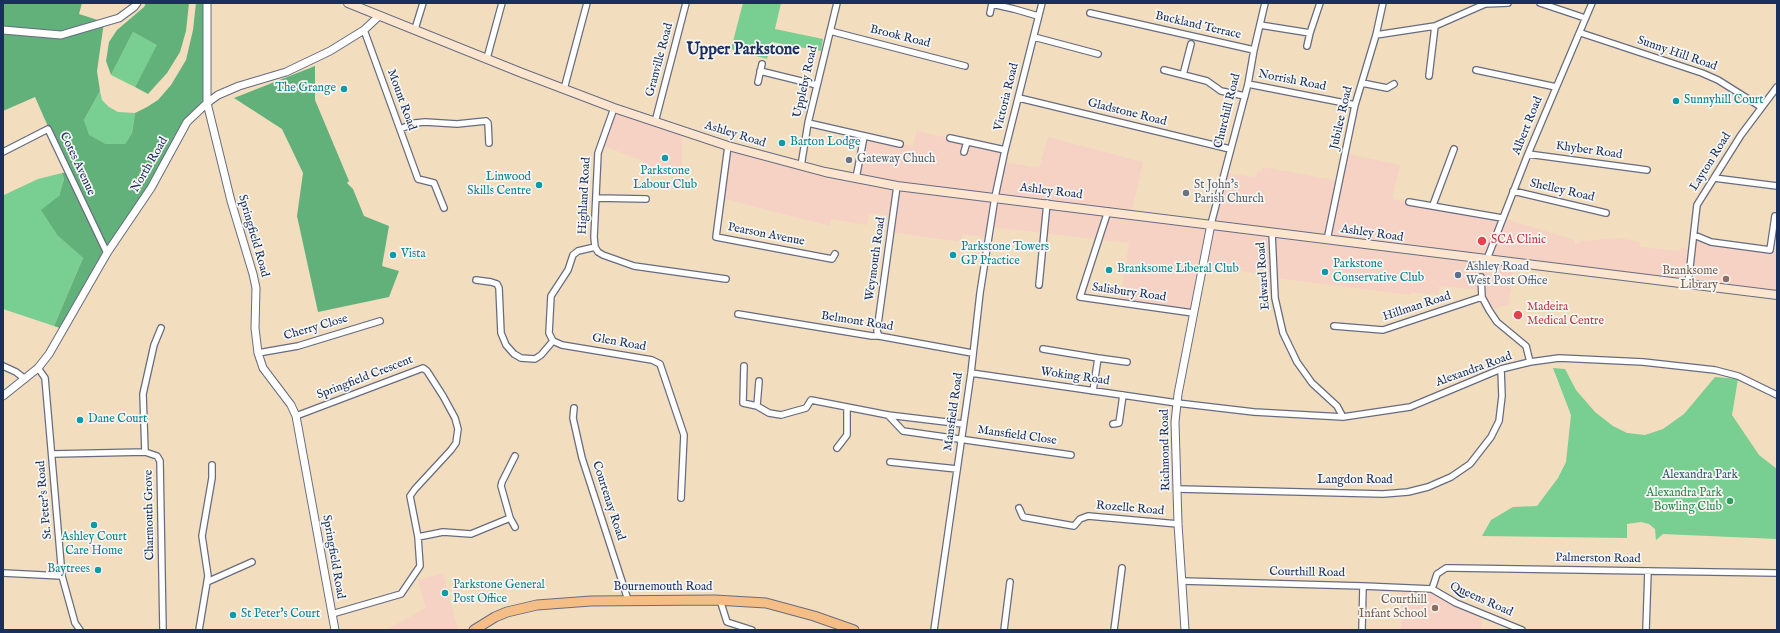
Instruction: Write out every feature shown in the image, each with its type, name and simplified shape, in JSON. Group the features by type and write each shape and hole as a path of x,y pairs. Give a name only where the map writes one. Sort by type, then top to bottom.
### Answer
{"highway":[{"name":"Bournemouth Road","path":"474,630 495,617 508,612 537,605 628,600 720,600 766,603 814,616 854,630"}],"main road":[{"name":"Ashley Road","path":"348,3 614,108 728,146 801,166 856,178 897,186 1047,203 1327,240 1777,295"}],"street":[{"path":"3,30 61,35 119,18 138,3"},
{"name":"Springfield Road","path":"207,3 206,103 231,202 256,288 255,328 258,353 263,368 291,405 296,416 335,630"},
{"path":"415,29 423,3"},
{"path":"487,58 502,3"},
{"path":"564,89 587,3"},
{"name":"Granville Road","path":"655,122 686,3"},
{"name":"Uppleby Road","path":"801,166 808,123 837,3"},
{"name":"Victoria Road","path":"995,197 1005,150 1042,3"},
{"name":"Churchill Road","path":"1211,224 1248,84 1265,3"},
{"path":"1307,46 1320,3"},
{"name":"Jubilee Road","path":"1327,240 1355,105 1376,35 1383,3"},
{"path":"1376,35 1435,26 1485,4 1508,3"},
{"path":"1540,3 1585,18"},
{"name":"Albert Road","path":"1486,260 1528,154 1592,3"},
{"path":"990,13 992,4 1014,8 1038,16"},
{"name":"Buckland Terrace","path":"1090,13 1254,50"},
{"name":"North Road","path":"3,396 38,368 49,354 107,253 151,188 187,122 206,103 218,95 239,86 286,72 330,51 364,30 379,16"},
{"path":"1260,25 1310,33"},
{"path":"1430,76 1435,26"},
{"name":"Mount Road","path":"364,30 418,179 434,183 444,208"},
{"name":"Brook Road","path":"830,31 965,66"},
{"name":"Sunny Hill Road","path":"1580,33 1702,73 1718,80 1761,107"},
{"path":"1034,37 1095,52"},
{"path":"1183,74 1190,44"},
{"path":"758,82 762,64"},
{"path":"1164,70 1207,81 1221,92 1245,96"},
{"path":"1476,70 1556,87"},
{"path":"760,72 817,85"},
{"path":"1362,83 1387,88 1394,84"},
{"name":"Norrish Road","path":"1248,84 1355,105"},
{"name":"Layton Road","path":"1688,284 1697,206 1761,107 1777,86"},
{"name":"Gladstone Road","path":"1019,98 1230,149"},
{"name":"Highland Road","path":"614,108 598,153 594,237 595,247 598,252 634,266 726,279"},
{"path":"400,129 415,123 425,122 456,124 486,120 488,123 489,144"},
{"path":"808,123 900,144"},
{"name":"Cotes Avenue","path":"3,152 48,129 107,253"},
{"path":"856,178 864,137"},
{"path":"950,138 1005,150"},
{"path":"964,152 967,142"},
{"name":"Pearson Avenue","path":"728,146 714,239 833,259"},
{"path":"1432,205 1454,149"},
{"name":"Khyber Road","path":"1528,154 1647,170"},
{"path":"1714,178 1777,186"},
{"name":"Weymouth Road","path":"879,336 877,331 897,186"},
{"name":"Shelley Road","path":"1513,191 1606,213"},
{"name":"Mansfield Road","path":"934,630 971,373 972,352 980,293 995,197"},
{"path":"596,198 646,199"},
{"path":"1409,202 1502,218"},
{"path":"1039,285 1047,203"},
{"name":"Salisbury Road","path":"1108,211 1080,297 1193,314"},
{"path":"1694,235 1711,242 1770,250 1776,216"},
{"name":"Richmond Road","path":"1185,630 1178,524 1175,422 1176,403 1211,224"},
{"name":"Edward Road","path":"1272,232 1275,298 1283,333 1298,362 1312,383 1337,406 1343,417"},
{"path":"476,280 497,284 500,291 501,333 506,345 514,354 521,358 535,359 541,355 552,341 549,333 551,296 568,270 574,255 578,251 595,247"},
{"path":"1481,277 1482,297 1497,322 1526,346 1530,362"},
{"path":"500,291 508,290"},
{"name":"Hillman Road","path":"1334,326 1384,330 1482,297"},
{"name":"Belmont Road","path":"738,314 972,352"},
{"name":"Cherry Close","path":"258,353 298,346 380,321"},
{"path":"145,452 143,394 154,345 162,328"},
{"name":"Glen Road","path":"552,341 562,345 652,360 660,364 684,435 681,498"},
{"path":"1043,349 1127,362"},
{"path":"1093,391 1098,358"},
{"name":"Alexandra Road","path":"1176,403 1254,412 1343,417 1410,406 1501,369 1530,362 1559,358 1627,361 1715,370 1738,376 1777,395"},
{"path":"3,366 16,372 25,379"},
{"path":"744,366 743,404 757,406 769,412 781,415 806,408 811,400 888,415 963,424"},
{"name":"St. Peter's Road","path":"38,368 45,378 53,454 62,576 75,623 80,630"},
{"name":"Springfield Crescent","path":"296,416 419,368 425,369 443,396 455,418 458,434 456,443 451,450 410,496 418,538 420,566 401,594 332,614"},
{"name":"Langdon Road","path":"1178,489 1383,494 1408,492 1428,487 1451,477 1470,464 1491,437 1499,421 1502,396 1501,369"},
{"name":"Woking Road","path":"971,373 1176,403"},
{"path":"757,406 759,381"},
{"path":"1113,424 1119,423 1123,395"},
{"name":"Courtenay Road","path":"574,408 573,418 582,458 628,600"},
{"path":"837,448 847,435 847,408"},
{"name":"Mansfield Close","path":"888,415 903,431 1071,455"},
{"name":"Charmouth Grove","path":"53,454 145,452 157,456 160,461 163,630"},
{"path":"514,527 501,486 515,456"},
{"path":"890,462 957,469"},
{"path":"199,630 208,576 202,536 212,478 212,465"},
{"name":"Rozelle Road","path":"1020,508 1023,517 1074,526 1080,519 1088,516 1178,524"},
{"path":"418,538 443,532 471,534 510,518"},
{"path":"207,582 252,562"},
{"path":"1114,630 1122,568"},
{"name":"Palmerston Road","path":"1432,589 1437,574 1446,568 1777,573"},
{"path":"1646,630 1648,571"},
{"path":"3,573 62,576"},
{"name":"Courthill Road","path":"1182,581 1432,589"},
{"path":"1004,630 1010,582"},
{"path":"1362,630 1363,586"},
{"name":"Queens Road","path":"1432,589 1456,603 1522,630"},
{"path":"720,600 727,622 752,630"}],"shaded area":[{"path":"614,108 682,131 682,172 673,174 646,166 643,161 601,145"},
{"path":"917,131 1005,150 1003,162 1039,168 1048,137 1143,162 1131,214 1211,224 1224,173 1255,177 1258,171 1262,172 1263,167 1339,181 1345,153 1400,165 1392,199 1502,218 1575,240 1574,246 1581,241 1619,238 1640,242 1640,247 1680,251 1681,248 1692,249 1694,235 1727,244 1777,251 1777,295 1515,263 1508,305 1489,310 1482,290 1439,286 1438,295 1411,292 1411,295 1274,278 1249,272 1202,267 1193,313 1120,303 1129,243 991,227 989,238 962,234 961,242 891,232 893,216 869,213 867,225 831,219 830,226 721,198 728,146 856,178 864,137 913,146","holes":["1477,258 1493,260 1491,273 1477,272"]},
{"path":"443,573 458,630 386,630 426,608 418,580"},
{"name":"Courthill Infant School","path":"1432,589 1482,613 1481,630 1401,630 1402,590"}],"green space":[{"path":"3,3 82,3 79,14 104,22 97,71 100,91 84,120 89,135 106,144 125,144 132,133 135,113 158,100 171,85 186,60 193,30 196,3 207,3 207,103 187,122 63,329 54,326 83,258 58,236 41,210 59,196 64,179 62,173 68,172 35,97 3,111"},
{"path":"146,3 189,3 186,31 180,52 167,73 148,94 135,87 157,45 133,32 111,75 106,61 109,42 117,30 144,7"},
{"path":"743,3 781,3 775,29 823,39 821,51 772,42 767,59 731,49"},
{"path":"133,32 158,45 135,87 111,75"},
{"path":"315,66 315,100 349,181 347,183 353,189 364,216 389,226 382,266 399,271 389,297 318,312 297,216 303,173 282,129 234,98"},
{"path":"100,91 102,100 109,107 118,112 135,113 132,133 125,144 106,144 88,135 84,120"},
{"path":"62,173 64,179 59,196 58,236 83,258 54,326 3,309 3,197 4,195 38,179"},
{"name":"Alexandra Park","path":"1553,368 1565,369 1576,390 1595,412 1613,426 1627,433 1645,435 1663,429 1684,414 1715,377 1738,379 1732,415 1759,455 1777,469 1777,539 1663,534 1656,540 1655,529 1649,524 1641,522 1627,524 1627,538 1482,536 1491,520 1513,507 1537,506 1558,478 1566,462 1571,415"}],"place":[{"name":"The Grange","path":"344,89"},
{"name":"Sunnyhill Court","path":"1676,101"},
{"name":"Barton Lodge","path":"782,143"},
{"name":"Parkstone Labour Club","path":"665,158"},
{"name":"Gateway Chuch","path":"849,160"},
{"name":"Linwood Skills Centre","path":"539,185"},
{"name":"St John's Parish Church","path":"1186,193"},
{"name":"SCA Clinic","path":"1482,241"},
{"name":"Vista","path":"393,255"},
{"name":"Parkstone Towers GP Practice","path":"953,255"},
{"name":"Branksome Liberal Club","path":"1109,270"},
{"name":"Parkstone Conservative Club","path":"1325,272"},
{"name":"Ashley Road West Post Office","path":"1458,275"},
{"name":"Branksome Library","path":"1726,279"},
{"name":"Madeira Medical Centre","path":"1518,315"},
{"name":"Dane Court","path":"80,420"},
{"name":"Alexandra Park Bowling Club","path":"1730,501"},
{"name":"Ashley Court Care Home","path":"94,525"},
{"name":"Baytrees","path":"98,570"},
{"name":"Parkstone General Post Office","path":"445,593"},
{"name":"Courthill Infant School","path":"1435,608"},
{"name":"St Peter's Court","path":"233,615"}],"district":[{"name":"Upper Parkstone","path":"743,51"}]}
